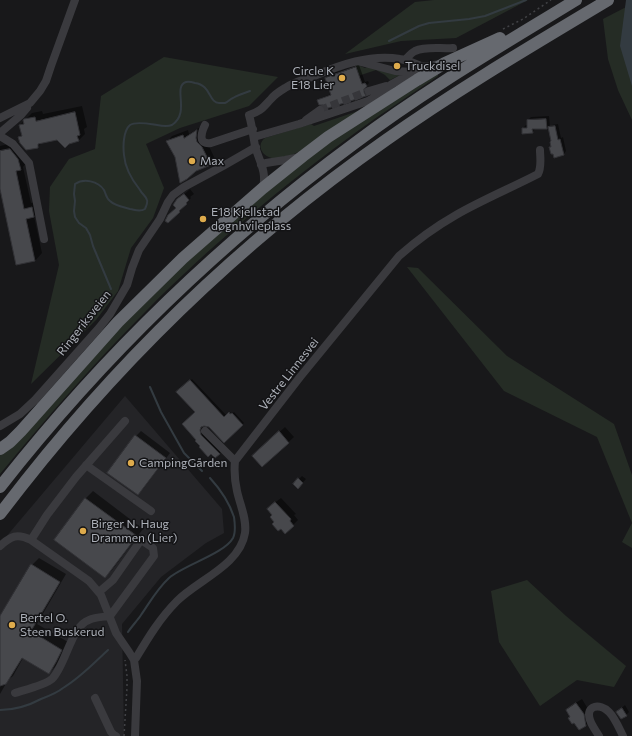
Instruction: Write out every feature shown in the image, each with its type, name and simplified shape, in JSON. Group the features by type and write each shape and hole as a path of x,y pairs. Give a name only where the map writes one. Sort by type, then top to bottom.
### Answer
{"highway":[{"path":"0,488 53,423 106,363 180,289 235,238 372,130 438,86 576,0"},
{"path":"0,514 54,446 122,370 193,299 245,251 359,159 490,71 608,0"},
{"path":"0,449 21,431 110,330 146,294 208,236 263,188 303,156 328,137 445,63 504,36 532,27"}],"street":[{"path":"0,133 26,110 46,81 75,0"},
{"path":"405,60 412,53 420,50 453,48"},
{"path":"263,188 265,178 249,115 257,113 274,96 292,84 335,67 359,61 384,58 405,60 423,66"},
{"path":"359,61 395,71 413,72"},
{"path":"206,125 201,138 203,142 211,144 253,133 299,124 375,98 392,84 423,66 445,63"},
{"path":"368,91 392,84"},
{"path":"0,118 30,103"},
{"path":"299,124 320,110"},
{"path":"0,136 13,144 29,163 44,239"},
{"name":"Ringeriksveien","path":"0,426 20,414 35,400 110,314 127,285 139,250 160,219 171,197 177,191 256,147"},
{"name":"Vestre Linnesvei","path":"235,461 300,377 399,256 422,237 455,215 538,174 540,171 540,150"},
{"path":"262,165 303,156"},
{"path":"31,540 66,488 125,421"},
{"path":"132,657 136,658 165,614 178,600 197,584 227,563 240,547 245,525 244,514 237,490 235,461 205,431"},
{"path":"86,465 151,511"},
{"path":"0,546 11,538 25,536 89,581 99,592 116,633 132,657 137,681 135,736"},
{"path":"15,692 44,684 51,680 81,625 87,620 110,616 154,556 153,548 141,540 113,580 99,592"},
{"path":"95,698 111,732 116,736"},
{"path":"599,736 589,718 589,712 594,706 601,706 610,712 623,736"}],"path":[{"path":"499,32 552,0"},
{"path":"124,736 127,676 124,657 132,657"}],"shaded area":[{"path":"434,0 528,0 456,38 401,41 345,54 415,2"},
{"path":"626,0 632,0 632,86 620,46"},
{"path":"632,4 632,120 618,90 608,59 603,19"},
{"path":"164,57 278,77 249,106 180,128 146,144 164,188 153,218 131,248 118,291 96,320 31,384 59,265 49,211 50,187 69,159 95,149 101,96"},
{"path":"358,65 365,68 371,66 400,75 390,80 376,70 358,76 355,66"},
{"path":"438,74 438,76 369,123 304,172 249,216 197,262 147,310 90,370 0,474 0,453 111,334 221,229 332,139"},
{"path":"361,110 303,149 291,155 274,158 268,157 261,150 262,141 265,138 311,124 314,126"},
{"path":"407,267 418,268 507,356 614,424 632,475 632,523 597,437 504,391"},
{"path":"125,396 222,509 224,533 206,543 161,577 122,624 124,736 0,736 0,544"},
{"path":"632,523 632,548 622,542"},
{"path":"527,580 566,616 626,666 614,687 577,680 540,706 499,642 491,591"}],"building":[{"path":"356,67 362,84 365,83 367,86 364,89 366,96 325,109 323,105 319,105 317,100 331,95 325,78"},
{"path":"75,112 80,135 77,136 79,141 69,144 65,148 57,140 38,144 38,148 26,150 20,143 18,137 22,136 19,125 24,124 24,119 35,117 36,121"},
{"path":"546,119 547,129 532,129 533,133 522,134 522,128 527,128 527,120"},
{"path":"555,126 558,140 560,139 564,155 554,158 549,147 551,147 551,141 548,127"},
{"name":"Max","path":"197,130 197,142 202,147 211,165 196,171 180,183 175,157 166,141 183,135 184,138"},
{"path":"10,149 18,159 21,170 16,171 24,209 32,207 34,217 26,219 35,261 16,265 0,189 0,151"},
{"path":"184,194 189,200 186,203 187,204 168,223 165,221 168,215 176,208 173,205 177,199"},
{"path":"190,380 224,417 229,412 230,414 232,413 243,425 224,443 209,427 201,427 201,435 220,454 215,458 211,454 208,457 182,424 195,412 176,392"},
{"path":"279,431 289,443 262,467 252,456"},
{"path":"135,435 166,458 138,495 107,473"},
{"path":"298,478 303,483 298,489 293,484"},
{"path":"85,498 137,536 105,578 54,540"},
{"path":"275,502 291,519 290,521 294,526 285,534 281,529 278,531 272,524 274,522 270,517 272,515 267,509"},
{"path":"31,564 60,582 31,631 62,650 49,674 22,658 6,684 0,686 0,616"},
{"path":"576,703 584,714 586,726 579,730 568,718 570,717 566,710"},
{"path":"622,708 627,716 621,719 616,712"}],"waterway":[{"path":"389,41 419,26 429,23 485,16 526,0"},
{"path":"111,289 90,235 86,228 79,223 75,217 75,184 82,181 91,181 98,184 104,190 108,199 112,203 136,210 145,209 147,202 146,199 127,169 125,160 124,139 126,131 130,125 139,123 164,126 172,125 180,114 180,94 182,85 186,82 200,84 207,90 213,100 219,103 225,103 232,98 250,91"},
{"path":"150,387 161,412 184,453 202,471"},
{"path":"128,632 157,591 169,578 213,554 228,544 233,538 235,533 235,525 230,506 218,487 210,478"},
{"path":"0,710 31,704 56,693 81,675 108,650"}],"tunnel":[{"path":"320,110 369,91"}],"place":[{"name":"Truckdisel","path":"397,66"},
{"name":"Circle K E18 Lier","path":"342,78"},
{"name":"Max","path":"192,161"},
{"name":"E18 Kjellstad døgnhvileplass","path":"203,219"},
{"name":"CampingGården","path":"131,463"},
{"name":"Birger N. Haug Drammen (Lier)","path":"83,531"},
{"name":"Bertel O. Steen Buskerud","path":"12,625"}]}
